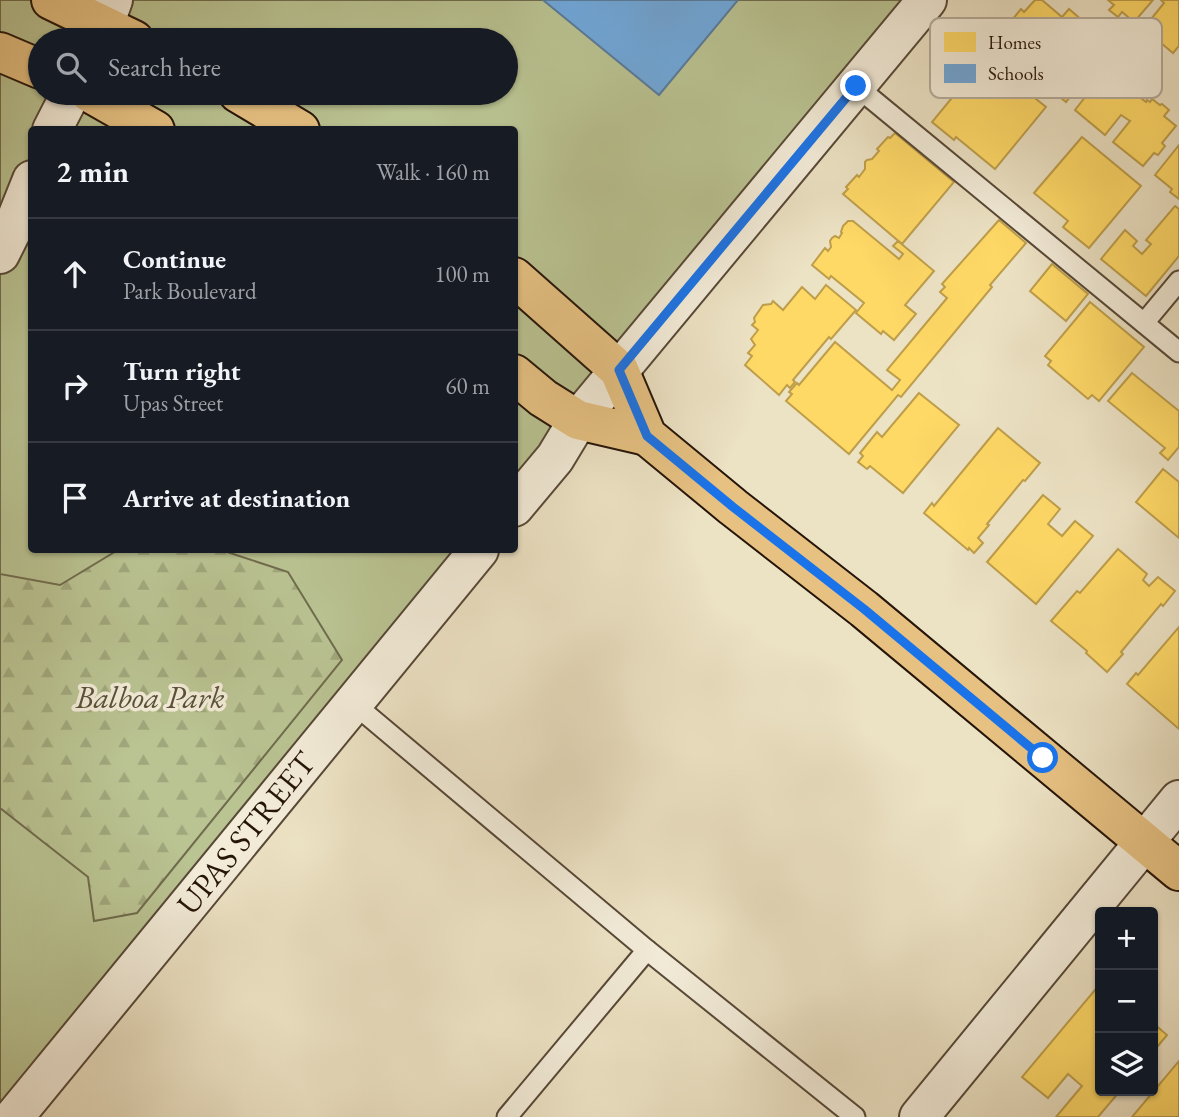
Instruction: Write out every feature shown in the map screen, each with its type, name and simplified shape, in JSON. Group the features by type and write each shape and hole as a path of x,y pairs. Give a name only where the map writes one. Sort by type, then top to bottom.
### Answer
{"main road":[{"path":"51,0 112,26"},
{"path":"0,52 28,64"},
{"path":"111,105 148,126"},
{"path":"258,105 293,126"},
{"path":"518,281 619,370 647,436"},
{"path":"518,377 543,398 578,420 647,436 864,609 1179,871"}],"street":[{"path":"518,502 555,458 578,420 927,0"},
{"path":"54,126 65,105"},
{"path":"0,254 28,190"},
{"name":"UPAS STREET","path":"14,1117 477,553"},
{"path":"919,1117 1179,800"}],"lane":[{"path":"856,86 1179,352"},
{"path":"1144,323 1179,281"},
{"path":"353,703 647,950 855,1117"},
{"path":"507,1117 647,950"}],"green space":[{"name":"Balboa Park","path":"0,0 915,0 518,483 518,126 28,126 28,553 461,553 0,1114"},
{"path":"113,553 230,553 288,572 342,660 137,913 94,921 88,877 0,808 0,574 60,585"}],"building: Homes":[{"path":"1035,0 1042,0 1062,17 1069,9 1080,18 1014,18 1021,9 1024,12"},
{"path":"1108,0 1153,0 1137,18 1129,18 1122,12 1118,17 1109,10 1114,5"},
{"path":"1161,0 1179,0 1179,46 1173,53 1162,44 1162,18 1152,18 1164,3"},
{"path":"1035,98 1046,107 995,169 956,137 954,140 932,122 951,99"},
{"path":"1084,98 1141,98 1146,102 1152,99 1169,110 1164,116 1176,126 1162,143 1165,146 1158,155 1154,153 1143,166 1113,142 1130,121 1121,115 1105,135 1075,110"},
{"path":"895,133 954,182 902,244 843,194 848,189 846,187 865,169 865,162 872,159 879,151 877,149"},
{"path":"1082,137 1141,186 1089,248 1063,227 1068,221 1034,193"},
{"path":"1179,145 1179,199 1170,192 1172,189 1155,175"},
{"path":"1175,206 1179,209 1179,256 1146,296 1101,259 1125,230 1137,241 1133,246 1142,254 1151,244 1146,240"},
{"path":"999,220 1026,243 901,397 898,395 849,454 786,401 792,394 789,392 797,383 799,385 835,342 892,390 900,380 887,370 947,298 940,292 945,287 942,284"},
{"path":"848,221 853,221 899,259 903,254 893,246 898,241 934,271 905,305 916,314 894,340 883,331 881,334 856,313 864,303 831,276 829,279 812,265 825,248 828,251 831,247 832,238 839,238"},
{"path":"1052,264 1088,294 1066,321 1030,291"},
{"path":"826,285 856,310 831,339 829,337 793,380 795,382 790,388 787,385 779,395 745,365 752,356 748,353 755,345 751,339 758,330 752,325 754,318 763,305 773,301 783,310 802,287 815,299"},
{"path":"1090,302 1144,347 1099,401 1092,395 1088,399 1048,365 1051,361 1045,356"},
{"path":"1132,373 1179,411 1179,447 1168,460 1160,453 1165,448 1108,401"},
{"path":"919,393 959,425 903,493 870,466 867,469 858,462 863,456 860,453 877,432 882,437"},
{"path":"998,428 1040,463 987,524 989,525 978,538 983,543 974,553 924,513 932,503 934,506"},
{"path":"1163,469 1179,482 1179,538 1136,502"},
{"path":"1043,495 1060,509 1048,524 1062,536 1075,521 1093,536 1036,604 987,562"},
{"path":"1118,549 1147,574 1143,580 1149,586 1158,577 1175,591 1163,606 1161,604 1107,672 1051,621 1077,591 1080,593"},
{"path":"1179,627 1179,729 1127,684"},
{"path":"1095,990 1095,1096 1116,1096 1098,1117 1056,1117 1082,1086 1068,1074 1048,1098 1022,1077"},
{"path":"1158,1027 1167,1035 1158,1046"},
{"path":"1179,1061 1179,1117 1132,1117 1150,1096 1158,1096 1158,1086"}],"building: Schools":[{"path":"543,0 738,0 659,95"}],"route":[{"path":"856,86 619,370 647,436 864,609 1043,758"}]}
